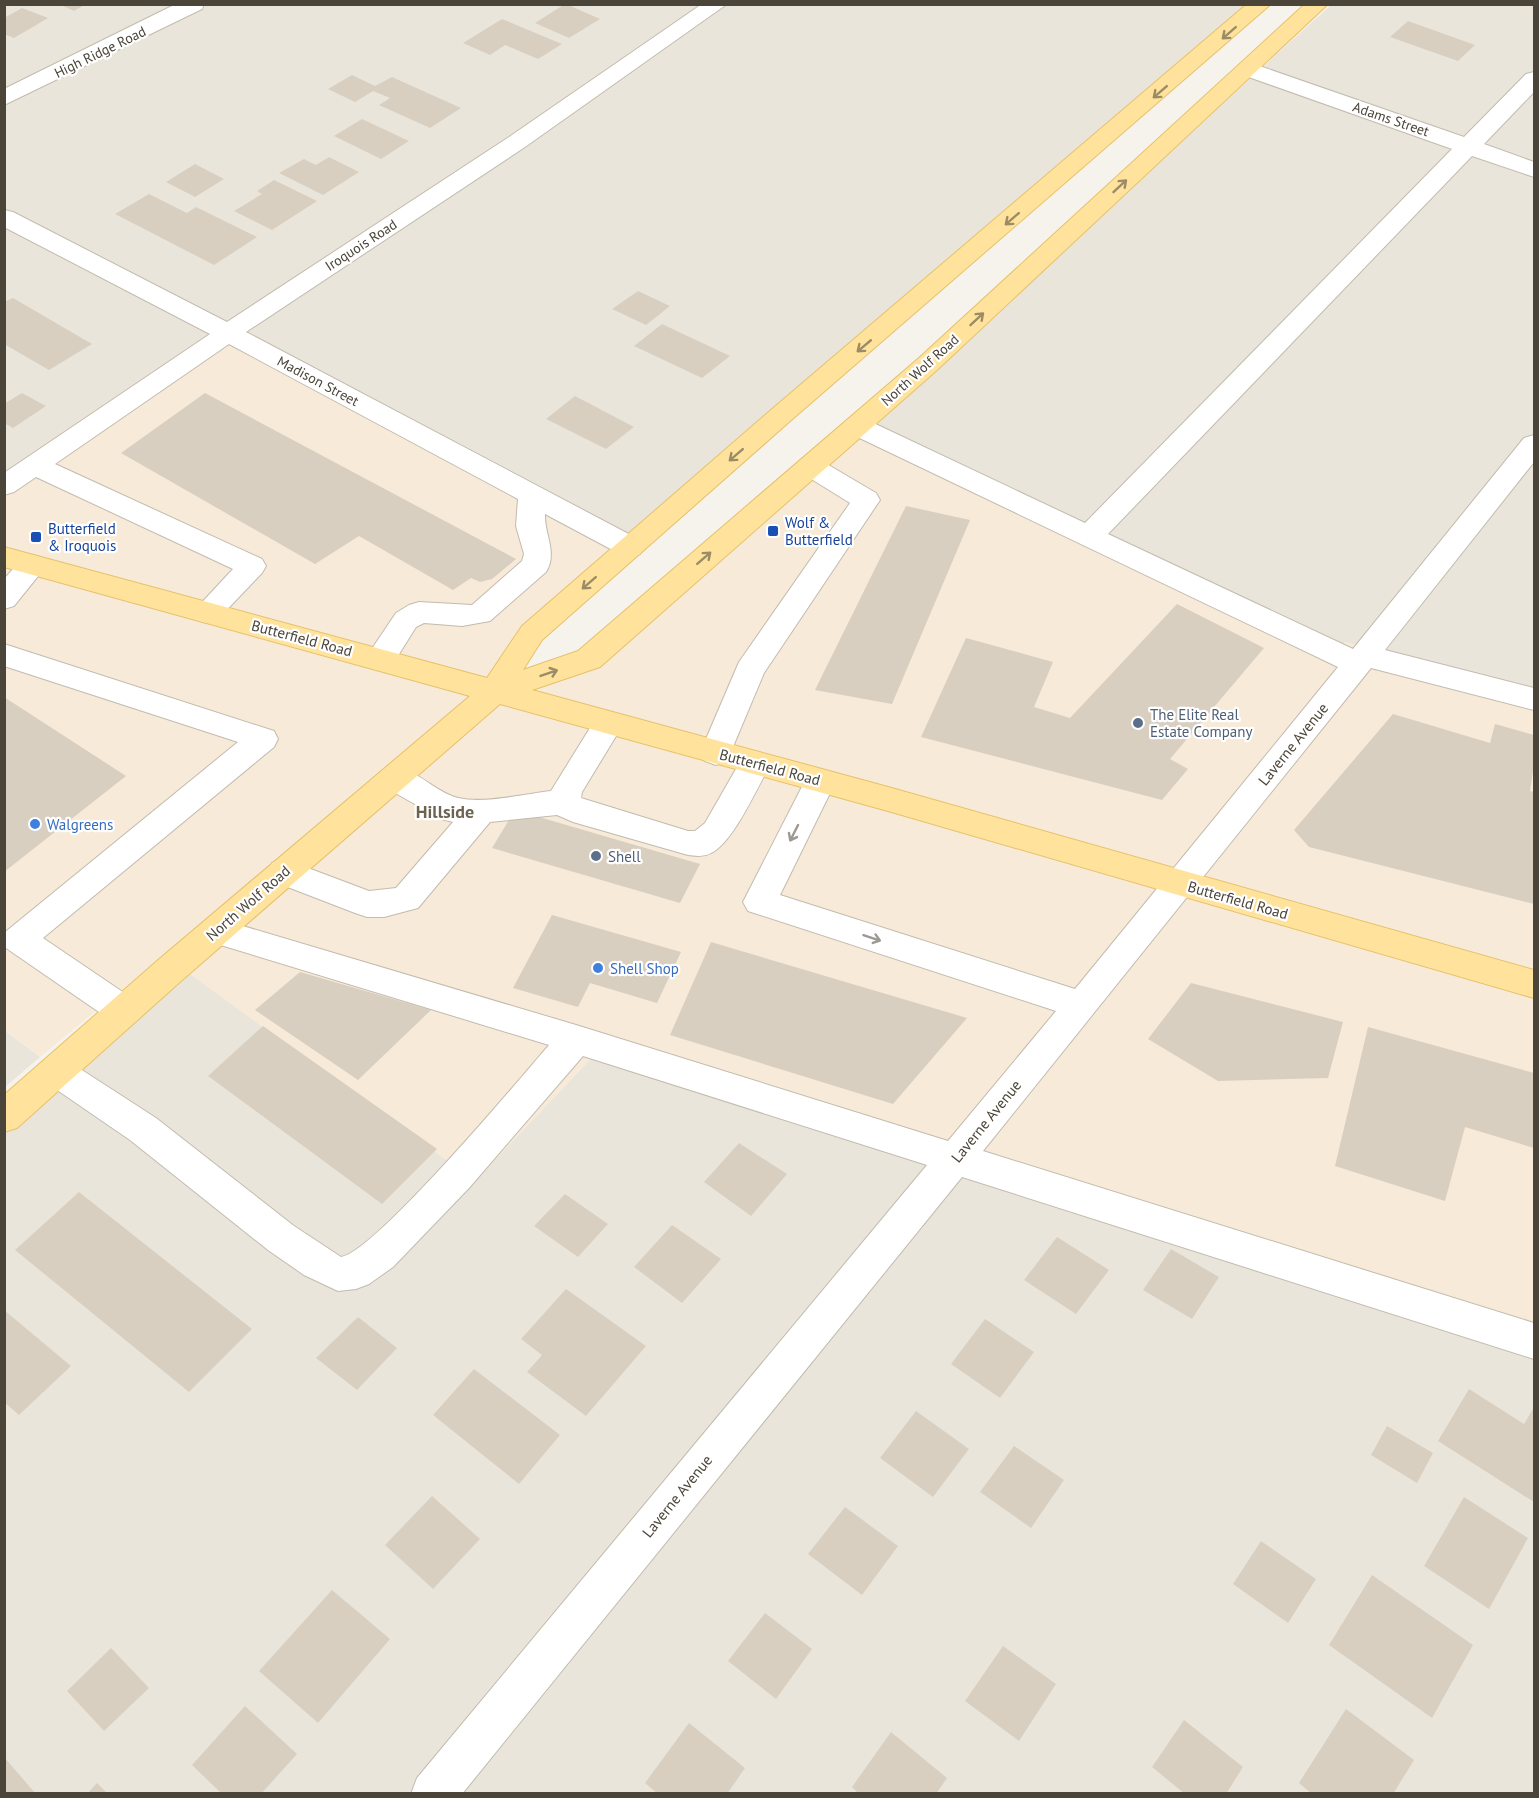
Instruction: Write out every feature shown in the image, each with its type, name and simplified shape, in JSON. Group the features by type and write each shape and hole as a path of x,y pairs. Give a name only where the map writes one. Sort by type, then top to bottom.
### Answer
{"main road":[{"name":"North Wolf Road","path":"4,1117 494,692 532,633 780,416 1262,4"},
{"name":"North Wolf Road","path":"494,692 589,659 945,348 1318,4"},
{"path":"1205,54 1248,69"},
{"name":"Butterfield Road","path":"4,557 820,781 1534,984"}],"street":[{"name":"High Ridge Road","path":"4,98 194,4"},
{"name":"Iroquois Road","path":"4,486 228,333 527,135 717,4"},
{"name":"Adams Street","path":"1248,69 1534,170"},
{"path":"1089,536 1534,79"},
{"name":"Madison Street","path":"4,217 228,333 630,547"},
{"path":"857,426 1089,536 1361,659 1534,699"},
{"name":"Laverne Avenue","path":"433,1794 1181,884 1534,444"},
{"path":"34,465 252,566 207,613"},
{"path":"716,753 750,670 866,500 810,466"},
{"path":"380,659 406,620 419,612 462,616 480,614 536,565 538,554 530,526 532,495"},
{"path":"4,599 33,565"},
{"path":"4,655 263,739 11,940 124,1011"},
{"path":"564,802 567,790 609,723"},
{"path":"394,778 452,810 481,811 564,802 573,810 688,843 701,844 716,832 755,764"},
{"path":"820,781 760,902 1081,1005"},
{"path":"284,872 367,904 384,904 406,899 481,811"},
{"path":"216,931 576,1039 1534,1341"},
{"path":"56,1071 142,1129 280,1238 338,1275 356,1272 380,1255 456,1177 576,1039"}],"shaded area":[{"path":"5,5 1247,5 629,539 5,488"},
{"path":"1331,5 1534,5 1534,694 1345,642 1340,649 868,425"},
{"path":"228,340 629,539 489,682 5,556 4,488"},
{"path":"868,425 1340,649 1345,642 1534,694 1534,969 516,692 596,665"},
{"path":"4,565 476,697 40,1057 5,1030"},
{"path":"494,703 1181,884 1534,986 1534,1353 594,1056 475,1181 184,970"},
{"path":"184,970 594,1055 1534,1353 1534,1793 5,1793 4,1124"},
{"path":"4,1030 40,1057 5,1087 4,1087"}],"building":[{"path":"59,4 86,4 74,11"},
{"path":"565,4 600,19 569,38 535,23"},
{"path":"22,8 48,18 14,38 4,34 4,18"},
{"path":"502,19 562,44 538,59 505,45 490,55 463,43"},
{"path":"1408,21 1475,45 1458,61 1390,37"},
{"path":"352,75 375,86 392,77 461,108 430,128 379,105 390,98 373,91 355,102 328,89"},
{"path":"362,119 409,141 381,159 334,136"},
{"path":"329,157 359,172 323,195 279,173 304,159 316,165"},
{"path":"195,164 224,179 195,197 166,182"},
{"path":"274,180 317,201 272,230 234,211 262,194 257,191"},
{"path":"149,194 187,213 196,207 257,237 214,265 115,214"},
{"path":"638,291 670,306 646,325 612,309"},
{"path":"13,298 92,344 49,370 4,344 4,302"},
{"path":"662,324 730,356 702,378 634,346"},
{"path":"22,393 46,406 13,428 4,423 4,404"},
{"path":"205,393 516,559 492,579 480,582 471,578 453,590 359,536 315,564 121,453"},
{"path":"575,396 634,427 606,449 546,419"},
{"path":"906,506 970,520 892,704 815,690"},
{"path":"1177,604 1264,648 1170,759 1188,769 1162,800 921,737 966,638 1053,662 1034,707 1070,718"},
{"name":"Walgreens","path":"4,697 126,776 4,872"},
{"path":"1393,714 1490,743 1495,724 1534,735 1534,765 1530,791 1534,792 1534,904 1309,847 1294,830"},
{"name":"Shell","path":"515,810 700,864 680,903 492,848"},
{"name":"Shell Shop","path":"552,915 681,952 657,1003 590,983 578,1007 513,988"},
{"path":"711,942 967,1018 893,1104 670,1035"},
{"path":"300,972 431,1010 358,1080 255,1010"},
{"path":"1191,983 1343,1022 1328,1078 1218,1081 1148,1039"},
{"path":"263,1026 437,1149 382,1204 208,1076"},
{"path":"1368,1027 1534,1073 1534,1148 1465,1127 1445,1201 1335,1166"},
{"path":"739,1143 787,1174 751,1216 704,1182"},
{"path":"79,1192 252,1329 189,1392 15,1250"},
{"path":"565,1194 608,1224 578,1257 534,1226"},
{"path":"672,1225 721,1259 682,1303 634,1267"},
{"path":"1057,1237 1109,1270 1076,1314 1024,1280"},
{"path":"1171,1249 1219,1277 1192,1319 1143,1290"},
{"path":"566,1289 646,1346 586,1416 527,1372 542,1355 521,1339"},
{"path":"4,1310 71,1366 19,1415 4,1402"},
{"path":"358,1317 397,1348 357,1390 316,1358"},
{"path":"985,1319 1034,1352 1000,1398 951,1364"},
{"path":"474,1369 560,1435 519,1484 433,1415"},
{"path":"1469,1389 1524,1424 1534,1407 1534,1502 1438,1441"},
{"path":"916,1411 969,1449 933,1497 880,1458"},
{"path":"1387,1426 1433,1453 1417,1483 1371,1455"},
{"path":"1014,1446 1064,1480 1031,1528 980,1492"},
{"path":"432,1496 480,1539 433,1589 385,1545"},
{"path":"1464,1497 1528,1538 1489,1609 1424,1566"},
{"path":"845,1507 898,1546 862,1595 808,1554"},
{"path":"1261,1541 1316,1579 1288,1623 1233,1584"},
{"path":"1372,1575 1473,1645 1432,1718 1329,1645"},
{"path":"332,1590 390,1639 318,1723 259,1671"},
{"path":"765,1613 812,1649 776,1699 728,1661"},
{"path":"1003,1646 1056,1684 1019,1741 965,1701"},
{"path":"111,1648 149,1688 104,1731 67,1691"},
{"path":"245,1706 297,1754 261,1794 222,1794 192,1765"},
{"path":"1346,1709 1414,1760 1393,1794 1312,1794 1299,1783"},
{"path":"1184,1720 1243,1767 1226,1794 1185,1794 1152,1767"},
{"path":"689,1723 745,1768 727,1794 658,1794 645,1783"},
{"path":"891,1732 947,1778 936,1794 859,1794 852,1787"},
{"path":"4,1757 36,1794 4,1794"},
{"path":"97,1783 108,1794 87,1794"}],"place":[{"name":"Wolf & Butterfield","path":"773,531"},
{"name":"Butterfield & Iroquois","path":"36,537"},
{"name":"The Elite Real Estate Company","path":"1138,723"},
{"name":"Walgreens","path":"35,824"},
{"name":"Shell","path":"596,856"},
{"name":"Shell Shop","path":"598,968"}],"district":[{"name":"Hillside","path":"445,811"}]}
